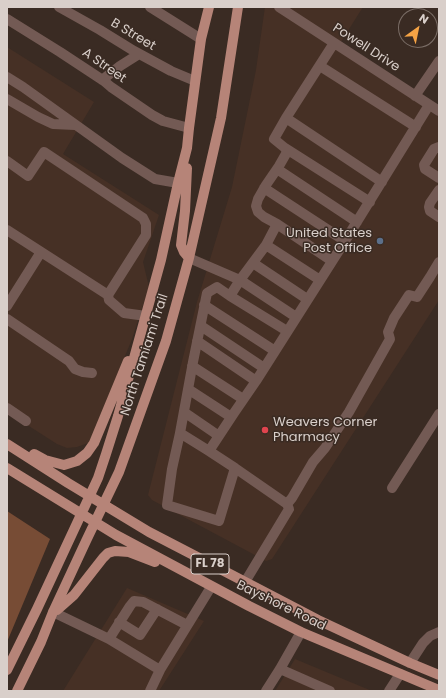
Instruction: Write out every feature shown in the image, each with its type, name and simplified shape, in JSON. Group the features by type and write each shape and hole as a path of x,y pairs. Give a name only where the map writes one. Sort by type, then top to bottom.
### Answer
{"main road":[{"name":"North Tamiami Trail","path":"7,670 90,496 98,478 112,435 161,260 187,148 201,39 208,7"},
{"name":"North Tamiami Trail","path":"17,691 119,472 166,341 189,258 221,118 238,7"},
{"path":"187,148 185,211 181,245 189,258"},
{"path":"7,440 45,460 64,465 77,461 86,453 94,443 146,316"},
{"name":"FL 78","path":"7,444 104,504"},
{"name":"FL 78","path":"7,468 96,522"},
{"name":"Bayshore Road","path":"104,504 149,532 318,620 439,675"},
{"name":"Bayshore Road","path":"96,522 118,536 211,587 301,632 439,690"},
{"path":"53,612 74,595 103,558 115,551 129,552 192,576"}],"street":[{"name":"B Street","path":"59,7 170,71 195,81"},
{"path":"150,7 201,39"},
{"name":"Powell Drive","path":"279,7 439,111"},
{"name":"A Street","path":"7,19 60,52 152,115 163,121 189,128"},
{"path":"334,43 274,139 285,148 370,202"},
{"path":"102,80 139,54"},
{"path":"415,96 439,61"},
{"path":"320,66 416,127"},
{"path":"7,77 122,158 155,179 178,183"},
{"path":"27,111 37,97"},
{"path":"7,99 53,124 75,125"},
{"path":"209,451 256,381 370,202 429,105"},
{"path":"286,118 382,182"},
{"path":"439,147 434,149 424,165 425,169 439,178"},
{"path":"285,148 287,152 258,199 256,206 258,212 332,261"},
{"path":"7,161 28,176 44,152 143,218 146,224 146,235 108,295"},
{"path":"277,169 357,222"},
{"path":"264,188 345,241"},
{"path":"439,190 429,207 430,211 439,217"},
{"path":"230,296 266,245 277,224"},
{"path":"7,230 108,295 109,300 124,313 146,316"},
{"path":"266,245 320,280"},
{"path":"7,306 41,252"},
{"path":"189,258 240,280 296,317"},
{"path":"287,504 313,462 325,448 349,412 390,339 388,332 394,318 409,295 417,297 439,262"},
{"path":"253,263 307,299"},
{"path":"235,468 219,521 167,505 172,469 207,293 217,288 287,331"},
{"path":"204,305 274,351"},
{"path":"7,319 69,361 75,369 92,373"},
{"path":"201,326 264,368"},
{"path":"197,341 256,381"},
{"path":"192,366 243,399"},
{"path":"188,389 231,417"},
{"path":"7,408 26,421"},
{"path":"184,412 219,436"},
{"path":"392,488 439,414"},
{"path":"180,433 235,468 287,504 290,509 245,582"},
{"path":"150,691 160,670 211,587"},
{"path":"109,639 134,601 143,602 187,625"},
{"path":"119,622 140,635 157,609"},
{"path":"53,612 109,639 160,670"},
{"path":"266,691 301,632"},
{"path":"410,663 423,643 430,636 439,632"},
{"path":"280,669 311,687 330,691"},
{"path":"389,691 400,674"}],"shaded area":[{"path":"265,7 363,7 339,45 439,117 439,300 272,559 266,561 152,500 148,495 197,302 232,187 256,70"},
{"path":"7,47 94,102 63,154 159,215 143,262 149,287 132,339 90,441 77,447 67,448 57,444 7,412"},
{"path":"7,511 50,539 7,642"},
{"path":"127,588 204,621 159,691 63,691"},
{"path":"295,659 372,691 275,691"}],"place":[{"name":"United States Post Office","path":"380,241"},
{"name":"Weavers Corner Pharmacy","path":"265,430"}]}
